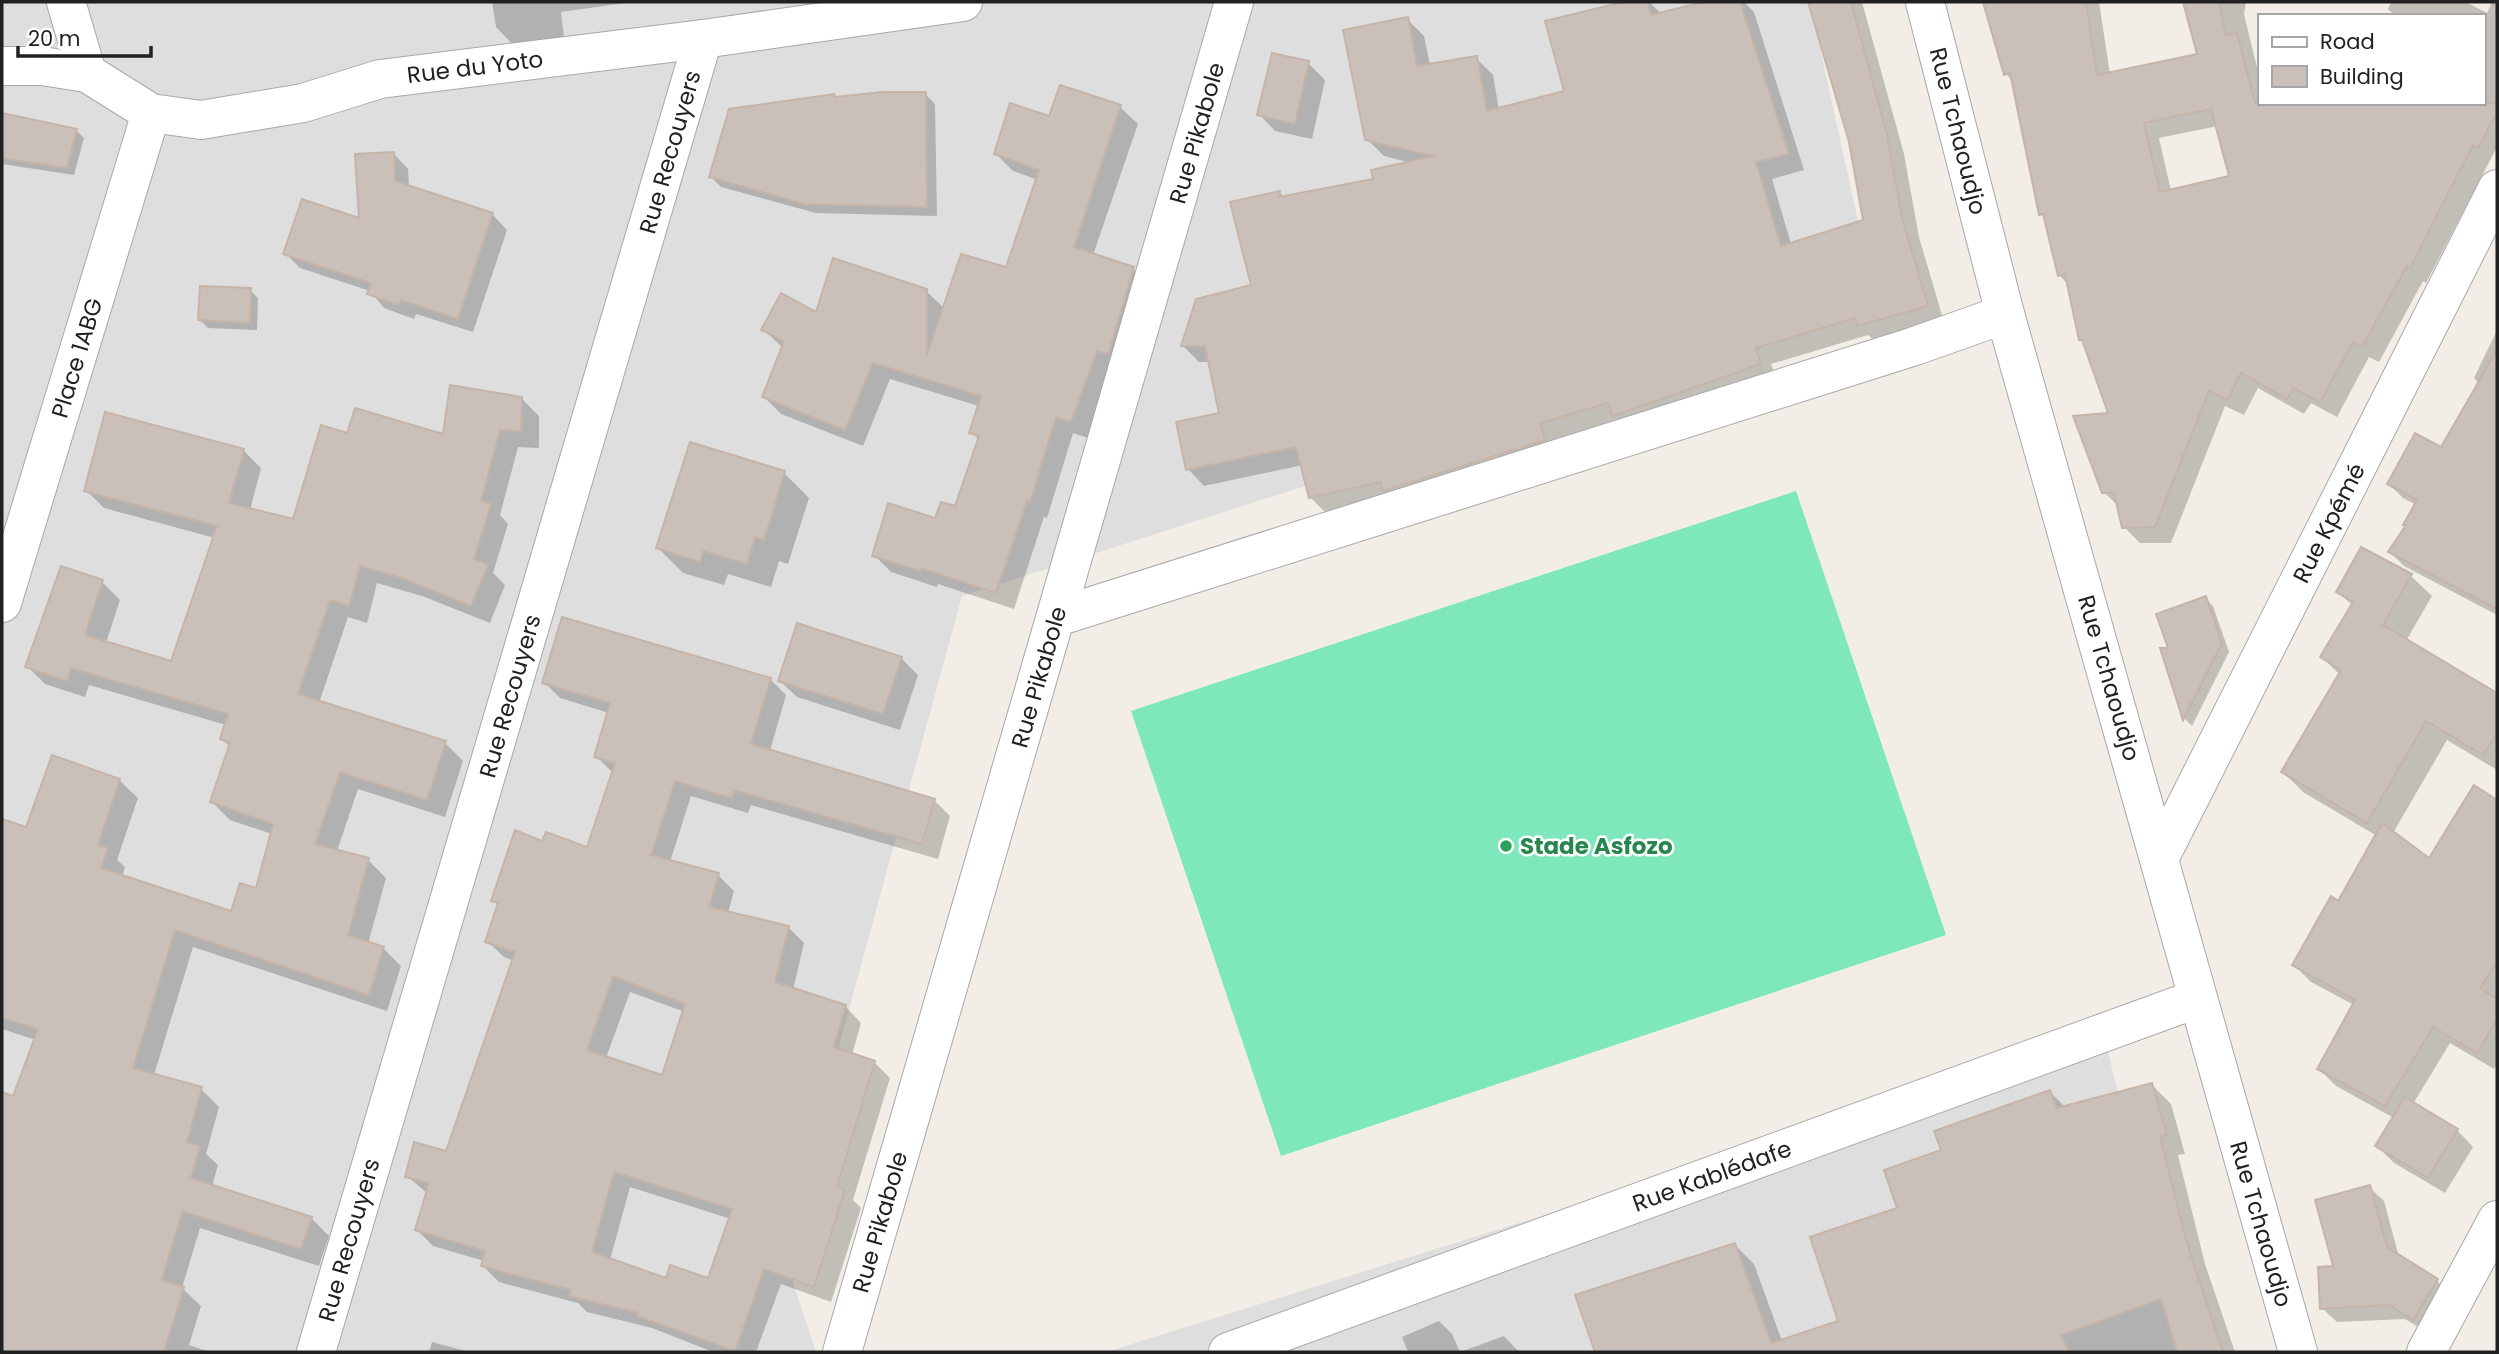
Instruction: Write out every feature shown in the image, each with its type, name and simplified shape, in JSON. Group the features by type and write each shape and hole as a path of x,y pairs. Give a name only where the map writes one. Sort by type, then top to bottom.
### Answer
{"street":[{"path":"66,2 87,73"},
{"name":"Rue du Yoto","path":"2,66 42,66 87,73 150,113 201,120 303,103 380,79 703,39 963,2"},
{"name":"Rue Pikabole","path":"842,1352 1234,2"},
{"name":"Rue Tchaoudjo","path":"1925,2 2006,314 2160,857 2196,999 2298,1352"},
{"name":"Rue Recouyers","path":"316,1352 703,39"},
{"name":"Place 1ABG","path":"2,603 150,113"},
{"name":"Rue Kpémé","path":"2160,857 2497,189"},
{"path":"1057,617 1889,354 2006,314"},
{"name":"Rue Kablédafe","path":"1228,1352 2196,999"},
{"path":"2426,1352 2497,1220"}],"shaded area":[{"path":"2,2 1810,2 1876,303 962,596 783,1251 816,1352 2,1352"},
{"path":"2105,1040 2182,1352 1106,1352"}],"green space":[{"path":"1796,491 1946,935 1281,1156 1131,711"}],"building":[{"path":"1623,2 1648,2 1651,15 1703,2 1740,2 1789,154 1756,162 1781,246 1863,220 1849,142 1808,2 1851,2 1887,135 1902,218 1928,306 1857,326 1855,318 1756,348 1761,364 1613,416 1608,403 1540,423 1545,440 1383,491 1380,482 1309,498 1296,447 1186,470 1176,422 1219,413 1205,346 1181,346 1196,299 1251,285 1230,202 1280,191 1279,197 1373,179 1371,170 1434,156 1365,140 1343,30 1408,17 1417,66 1477,56 1487,111 1564,91 1545,21"},
{"path":"1983,2 2086,2 2097,75 2197,54 2183,2 2219,2 2226,35 2237,33 2255,103 2258,105 2497,103 2497,112 2478,148 2473,145 2410,268 2407,266 2362,347 2353,342 2320,402 2294,388 2287,399 2241,373 2227,400 2209,391 2155,527 2122,528 2114,493 2102,493 2073,416 2108,413 2082,340 2079,340 2065,274 2058,276 2043,214 2039,215 2010,73 2004,75","holes":["2211,109 2229,176 2160,192 2144,123"]},
{"path":"1272,53 1309,61 1295,124 1257,115"},
{"path":"1060,85 1121,105 1074,247 1134,267 1108,354 1097,351 1071,422 1056,417 1030,502 1027,501 996,593 921,568 920,571 872,556 888,503 935,518 941,502 955,506 979,436 969,433 981,396 873,363 845,430 762,397 784,341 761,330 781,293 816,312 833,258 927,289 927,355 961,254 1006,267 1039,170 994,154 1010,103 1049,116"},
{"path":"882,92 926,92 927,207 804,204 709,177 729,109 834,94 835,97"},
{"path":"2,113 77,129 67,168 2,158"},
{"path":"394,152 395,181 493,213 458,319 401,300 399,305 367,294 371,283 283,254 302,199 359,218 355,154"},
{"path":"200,286 251,288 250,323 198,320"},
{"path":"2497,350 2497,609 2388,552 2406,525 2403,525 2417,500 2387,484 2415,433 2441,447"},
{"path":"450,385 522,397 521,431 500,430 481,501 491,504 474,559 488,565 471,606 402,578 360,566 349,606 330,600 298,694 446,741 427,800 340,772 315,844 369,858 348,935 384,947 369,995 175,930 133,1068 202,1087 187,1142 200,1146 191,1178 312,1217 301,1249 182,1211 162,1280 184,1287 164,1352 2,1352 2,1092 13,1096 38,1029 2,1018 2,819 26,827 52,755 120,779 98,845 108,848 101,868 231,911 240,883 256,888 273,824 210,802 230,743 220,739 228,714 71,668 67,681 25,667 61,566 103,580 85,635 171,661 217,526 84,491 105,412 244,449 229,503 293,519 321,425 347,433 355,408 443,434"},
{"path":"690,442 785,471 764,540 755,537 747,564 703,551 700,562 656,548"},
{"path":"2361,547 2412,574 2383,625 2497,693 2497,733 2483,755 2426,721 2367,823 2281,772 2341,670 2320,657 2353,602 2336,592"},
{"path":"2206,596 2222,643 2183,720 2160,648 2168,648 2156,614"},
{"path":"562,617 771,678 751,744 935,799 922,844 734,790 732,798 675,781 651,855 719,873 709,907 789,926 775,982 846,1005 834,1047 875,1061 837,1187 845,1190 814,1287 764,1269 735,1351 637,1316 638,1313 569,1296 571,1290 481,1266 485,1251 415,1230 429,1183 405,1177 414,1142 446,1151 515,952 485,942 498,903 491,901 515,830 542,841 546,832 587,847 615,763 594,757 610,703 542,683","holes":["613,976 685,1004 662,1075 587,1050","614,1172 732,1209 708,1278 670,1265 666,1278 592,1252"]},
{"path":"797,623 902,657 883,714 778,681"},
{"path":"2474,785 2497,800 2497,962 2480,988 2497,999 2497,1019 2477,1053 2433,1027 2385,1106 2317,1069 2355,1000 2292,965 2331,896 2338,901 2382,823 2429,858"},
{"path":"2152,1083 2167,1135 2160,1137 2187,1243 2223,1352 2177,1352 2161,1299 2061,1335 2069,1352 1595,1352 1575,1295 1735,1243 1771,1343 1838,1321 1810,1237 1897,1208 1884,1170 1941,1150 1934,1131 2050,1090 2057,1108"},
{"path":"2405,1097 2458,1129 2428,1178 2375,1146"},
{"path":"2370,1185 2387,1247 2438,1279 2413,1320 2389,1305 2320,1309 2318,1267 2333,1266 2315,1200"}],"place":[{"name":"Stade Asfozo","path":"1506,846"}]}
